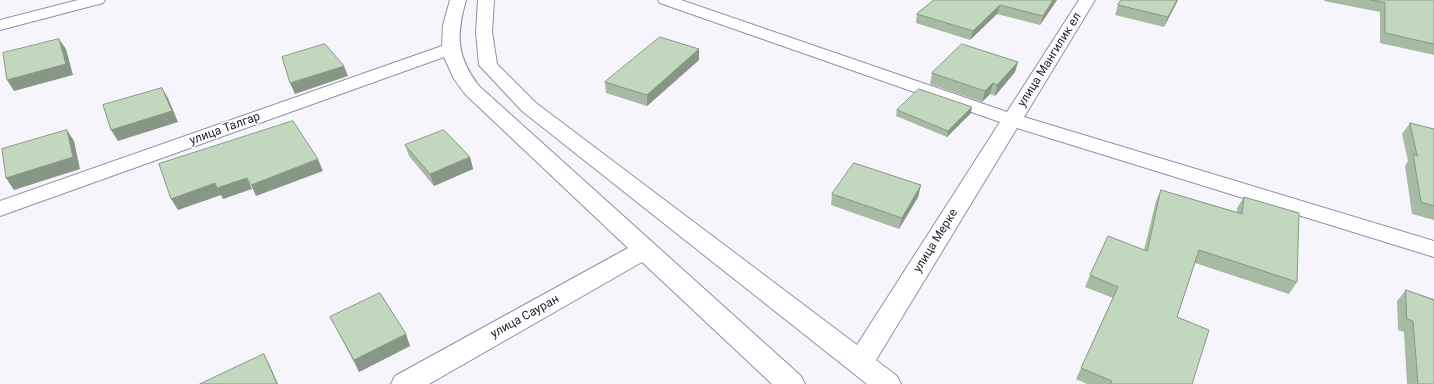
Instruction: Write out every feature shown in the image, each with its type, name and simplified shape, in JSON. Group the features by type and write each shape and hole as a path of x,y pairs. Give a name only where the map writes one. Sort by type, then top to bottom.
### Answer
{"street":[{"path":"0,25 97,0"},
{"path":"458,0 452,21 451,49 459,74 472,90 791,384"},
{"path":"486,0 484,32 488,65 529,107 639,194 887,384"},
{"path":"666,0 1012,120 1434,249"},
{"name":"улица Мангилик ел","path":"1012,120 1087,0"},
{"name":"улица Талгар","path":"0,209 451,49"},
{"name":"улица Мерке","path":"860,363 1012,120"},
{"name":"улица Сауран","path":"405,384 644,250"}],"building":[{"path":"934,0 1053,0 1043,16 1000,5 973,31 917,14"},
{"path":"1121,0 1177,0 1168,17 1118,5"},
{"path":"1370,0 1434,0 1434,44 1385,33 1385,3"},
{"path":"660,37 699,49 647,95 605,82"},
{"path":"59,39 66,64 7,80 3,53"},
{"path":"325,44 344,66 290,83 282,57"},
{"path":"962,44 1018,62 997,85 993,83 985,91 932,73"},
{"path":"162,88 172,111 111,130 103,105"},
{"path":"919,89 972,107 948,131 897,110"},
{"path":"293,121 318,159 251,185 247,178 217,188 215,183 171,199 159,164"},
{"path":"1410,123 1434,129 1434,206 1421,202 1413,154 1417,156"},
{"path":"67,130 73,157 6,178 2,149"},
{"path":"444,130 470,157 430,174 405,145"},
{"path":"854,163 921,185 902,218 832,194"},
{"path":"1161,190 1242,214 1244,197 1299,213 1297,282 1199,250 1177,317 1209,330 1192,384 1110,384 1112,381 1081,368 1118,287 1090,275 1108,236 1147,251"},
{"path":"1406,290 1434,300 1434,384 1418,384 1413,321 1407,319"},
{"path":"380,293 406,334 354,360 330,317"},
{"path":"264,354 277,384 200,384"}]}
